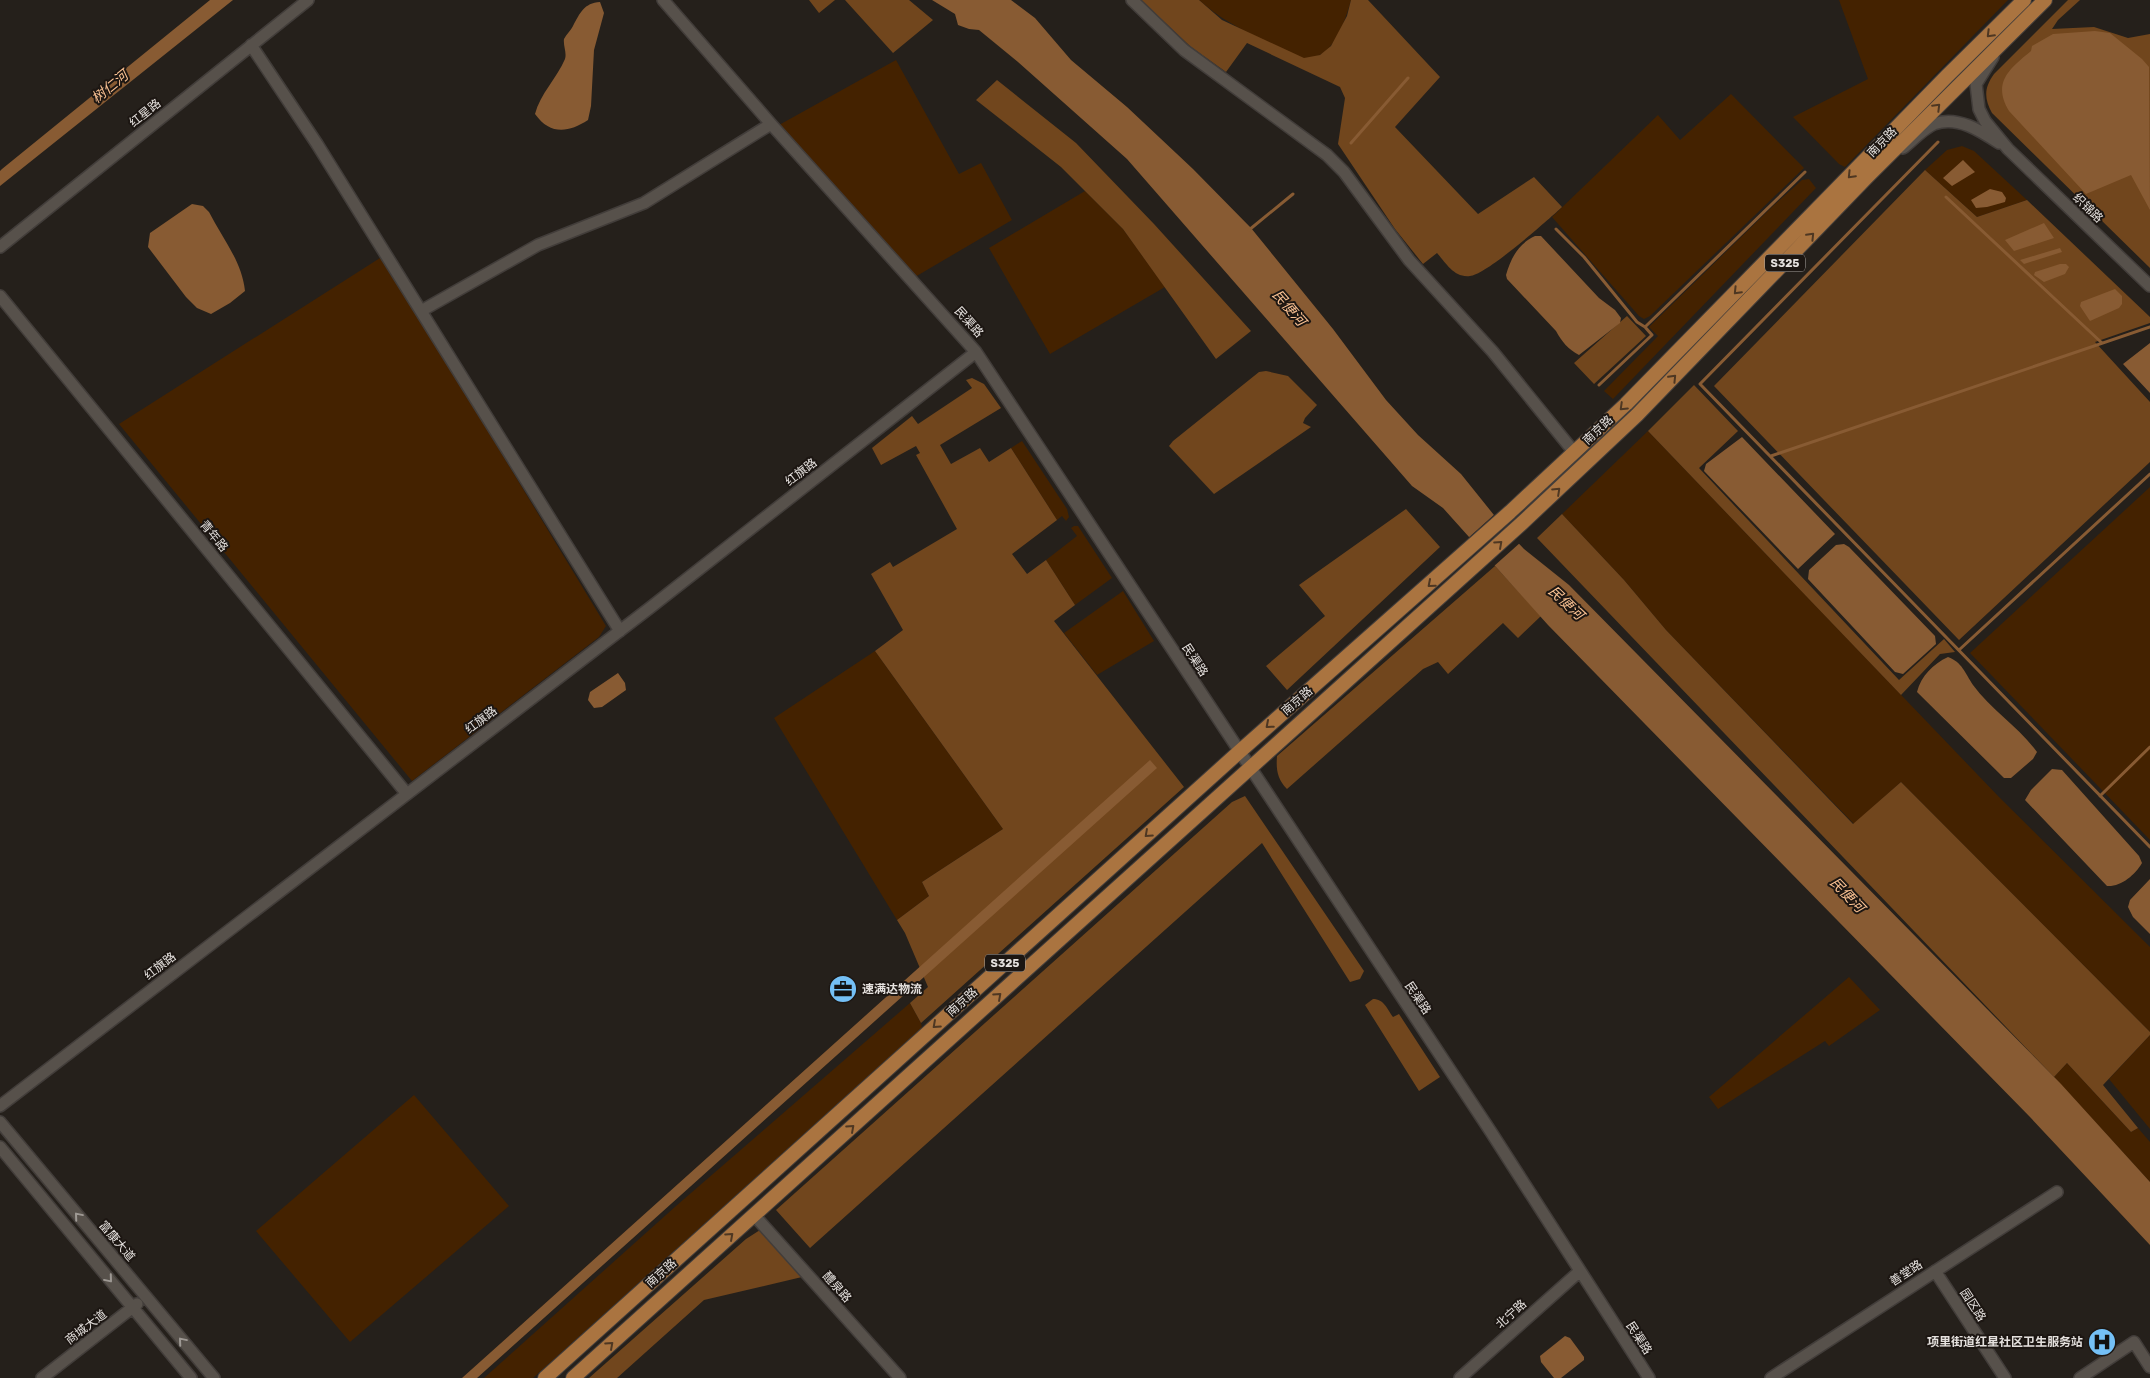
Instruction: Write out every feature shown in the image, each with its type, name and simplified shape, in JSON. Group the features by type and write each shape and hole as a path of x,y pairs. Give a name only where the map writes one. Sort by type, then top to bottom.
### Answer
{"main road":[{"name":"南京路","path":"545,1378 1239,752 1467,551 1626,404 1947,76 2024,0"},
{"name":"南京路","path":"574,1378 1477,564 1638,415 1867,177 2045,0"}],"street":[{"name":"红星路","path":"0,247 308,0"},
{"name":"民渠路","path":"663,0 771,124 976,352 1649,1378"},
{"path":"1132,0 1184,50 1326,155 1338,166 1409,260 1493,352 1574,452"},
{"path":"2005,38 1976,84 1979,109 2008,149"},
{"path":"251,45 317,144 620,631"},
{"path":"1867,177 1934,124 1948,122 1978,129 2008,149"},
{"path":"421,311 538,245 644,203 771,124"},
{"name":"织锦路","path":"2008,149 2150,286"},
{"name":"青年路","path":"0,296 408,794"},
{"name":"红旗路","path":"0,1106 620,631 976,352"},
{"name":"富康大道","path":"0,1122 214,1378"},
{"path":"0,1147 191,1378"},
{"name":"善堂路","path":"1771,1378 2057,1192"},
{"name":"醴泉路","path":"754,1215 900,1378"},
{"name":"北宁路","path":"1460,1378 1580,1271"},
{"name":"园区路","path":"1935,1271 2004,1378"},
{"name":"商城大道","path":"42,1378 146,1297"},
{"path":"2080,1378 2134,1342 2150,1367"}],"shaded area":[{"path":"809,0 835,0 819,13"},
{"path":"845,0 909,0 933,20 893,53"},
{"path":"1141,0 1199,0 1222,20 1304,58 1320,55 1331,46 1347,16 1351,0 1368,0 1440,77 1395,127 1478,214 1534,177 1562,207 1517,246 1478,273 1470,276 1459,275 1437,253 1423,264 1395,229 1338,144 1345,98 1340,87 1247,43 1226,72 1191,47"},
{"path":"1199,0 1351,0 1341,29 1330,47 1322,54 1313,58 1303,58 1287,53 1236,26 1213,12"},
{"path":"1839,0 2008,0 1845,167 1839,164 1793,117 1868,79"},
{"path":"2068,0 2080,0 2058,20 2052,29 2094,27 2128,38 2150,34 2150,268 1992,113 1986,98 1988,84 1994,74"},
{"path":"896,60 959,174 981,163 1012,220 915,277 779,125"},
{"path":"997,80 1076,143 1154,224 1251,331 1216,359 1123,229 1061,167 976,100"},
{"path":"1731,94 1804,168 1650,316 1644,319 1639,316 1552,217 1658,115 1680,140"},
{"path":"1962,146 1974,151 2027,200 1977,217 1925,170 1947,150"},
{"path":"1925,170 1977,217 2027,200 2150,317 2150,323 2095,342 2150,402 2150,462 1959,640 1714,386"},
{"path":"1809,179 1816,188 1613,399 1604,391 1658,336 1649,327 1773,206 1802,180"},
{"path":"1085,191 1123,229 1165,287 1050,354 989,248"},
{"path":"380,258 437,347 606,626 599,637 412,781 119,424"},
{"path":"1627,316 1646,336 1594,384 1574,363"},
{"path":"1266,371 1288,376 1317,405 1303,423 1311,427 1214,494 1169,446 1259,372"},
{"path":"972,378 984,384 1001,408 940,445 951,464 980,448 989,462 1011,448 1057,520 1012,554 1027,574 1046,560 1075,605 1054,621 1184,787 921,1023 910,1003 928,987 905,933 897,920 929,896 922,882 1003,829 875,651 903,630 871,574 890,562 893,567 957,529 916,455 920,453 916,446 881,465 872,448 912,416 918,424 972,388 966,380"},
{"path":"1694,385 1738,431 1699,468 1899,680 1944,639 1955,652 1940,654 1901,695 1648,431"},
{"path":"1648,431 1999,797 2150,947 2150,1032 1901,782 1854,824 1666,630 1624,580 1562,514"},
{"path":"1022,441 1067,509 1069,517 1066,521 1062,516 1057,520 1011,448"},
{"path":"2150,487 2150,840 1970,653"},
{"path":"1406,509 1440,547 1287,690 1266,666 1325,616 1299,585"},
{"path":"1562,514 1624,580 1666,630 1853,824 1901,782 2150,1032 2150,1035 2103,1085 2138,1128 2131,1132 2067,1063 2054,1077 1537,538"},
{"path":"1078,526 1112,578 1075,605 1046,560 1077,536 1071,528"},
{"path":"1495,566 1541,616 1518,638 1503,623 1448,674 1438,662 1423,669 1287,789 1278,774 1277,756"},
{"path":"1123,591 1154,641 1097,675 1064,633"},
{"path":"875,651 1003,829 922,882 929,896 897,920 774,718"},
{"path":"1245,796 1364,971 1360,979 1350,982 1262,843 810,1248 776,1210 1232,802"},
{"path":"1849,977 1880,1010 1829,1046 1825,1041 1718,1109 1709,1097"},
{"path":"1373,999 1383,1003 1393,1017 1399,1014 1440,1077 1419,1091 1365,1005"},
{"path":"910,1003 922,1028 533,1378 484,1378 676,1206"},
{"path":"2150,1035 2150,1129 2109,1079"},
{"path":"2067,1063 2131,1132 2138,1128 2150,1142 2150,1182 2054,1077"},
{"path":"414,1095 509,1206 350,1342 256,1231"},
{"path":"760,1230 802,1277 704,1300 617,1378 589,1378 746,1239"}],"water":[{"name":"树仁河","path":"210,0 233,0 0,186 0,171 2,169"},
{"name":"民便河","path":"932,0 1011,0 1035,18 1071,60 1127,107 1193,169 1251,228 1333,329 1386,400 1418,435 1461,474 1506,530 1524,549 1569,585 2061,1084 2150,1182 2150,1245 2030,1117 1548,625 1443,508 1412,486 1127,159 1018,62 979,30 958,25 955,14"},
{"path":"600,2 604,13 594,50 591,106 588,120 573,128 553,129 541,121 535,114 537,107 565,59 565,37 586,7"},
{"path":"2095,31 2110,33 2149,67 2150,210 2131,175 2086,194 2009,111 2004,101 2002,92 2005,77 2031,51 2032,46 2053,34"},
{"path":"1963,160 1975,172 1952,186 1943,178"},
{"path":"1990,189 2002,192 2006,198 2005,202 1976,208 1971,200"},
{"path":"192,204 203,206 209,212 236,260 245,291 230,303 211,314 197,308 186,297 148,247 150,233"},
{"path":"2044,223 2054,238 2014,251 2005,240"},
{"path":"1535,236 1541,236 1599,298 1615,310 1621,318 1620,323 1579,355 1566,345 1556,331 1507,279 1508,269 1516,252 1524,243"},
{"path":"2060,248 2062,252 2024,264 2020,260"},
{"path":"2066,264 2069,267 2065,274 2044,282 2034,275 2035,272"},
{"path":"2115,289 2122,296 2122,304 2119,308 2090,321 2080,306 2081,302"},
{"path":"2150,343 2150,393 2123,364"},
{"path":"1742,437 1835,534 1798,569 1704,471 1706,464"},
{"path":"1844,544 1935,636 1936,644 1903,674 1895,672 1808,579 1809,570 1836,545"},
{"path":"1948,657 1960,665 1980,694 2022,734 2037,752 2033,759 2011,778 2004,778 1917,692 1921,681 1928,671"},
{"path":"618,673 625,683 626,690 602,707 594,708 588,700 590,692"},
{"path":"1150,760 1157,768 477,1378 462,1378"},
{"path":"2052,769 2062,770 2139,856 2142,863 2136,872 2127,879 2117,885 2107,886 2025,800 2031,790"},
{"path":"2150,879 2150,934 2133,917 2128,907 2130,900"},
{"path":"1565,1336 1570,1338 1584,1357 1584,1360 1561,1378 1554,1378 1541,1362 1540,1356"}],"pier":[{"path":"1496,513 1521,542 1493,567 1467,539"}],"waterway":[{"path":"1351,143 1408,78"},
{"path":"1938,142 1700,384 2150,847"},
{"path":"1599,385 1652,335 1645,327 1805,172"},
{"path":"1249,230 1293,194"},
{"path":"1946,197 2102,343"},
{"path":"1556,229 1584,257 1637,322 1645,327"},
{"path":"1771,456 2150,327"},
{"path":"1959,650 2150,474"},
{"path":"2100,796 2150,747"}],"place":[{"name":"速满达物流","path":"843,989"},
{"name":"项里街道红星社区卫生服务站","path":"2102,1342"}]}
